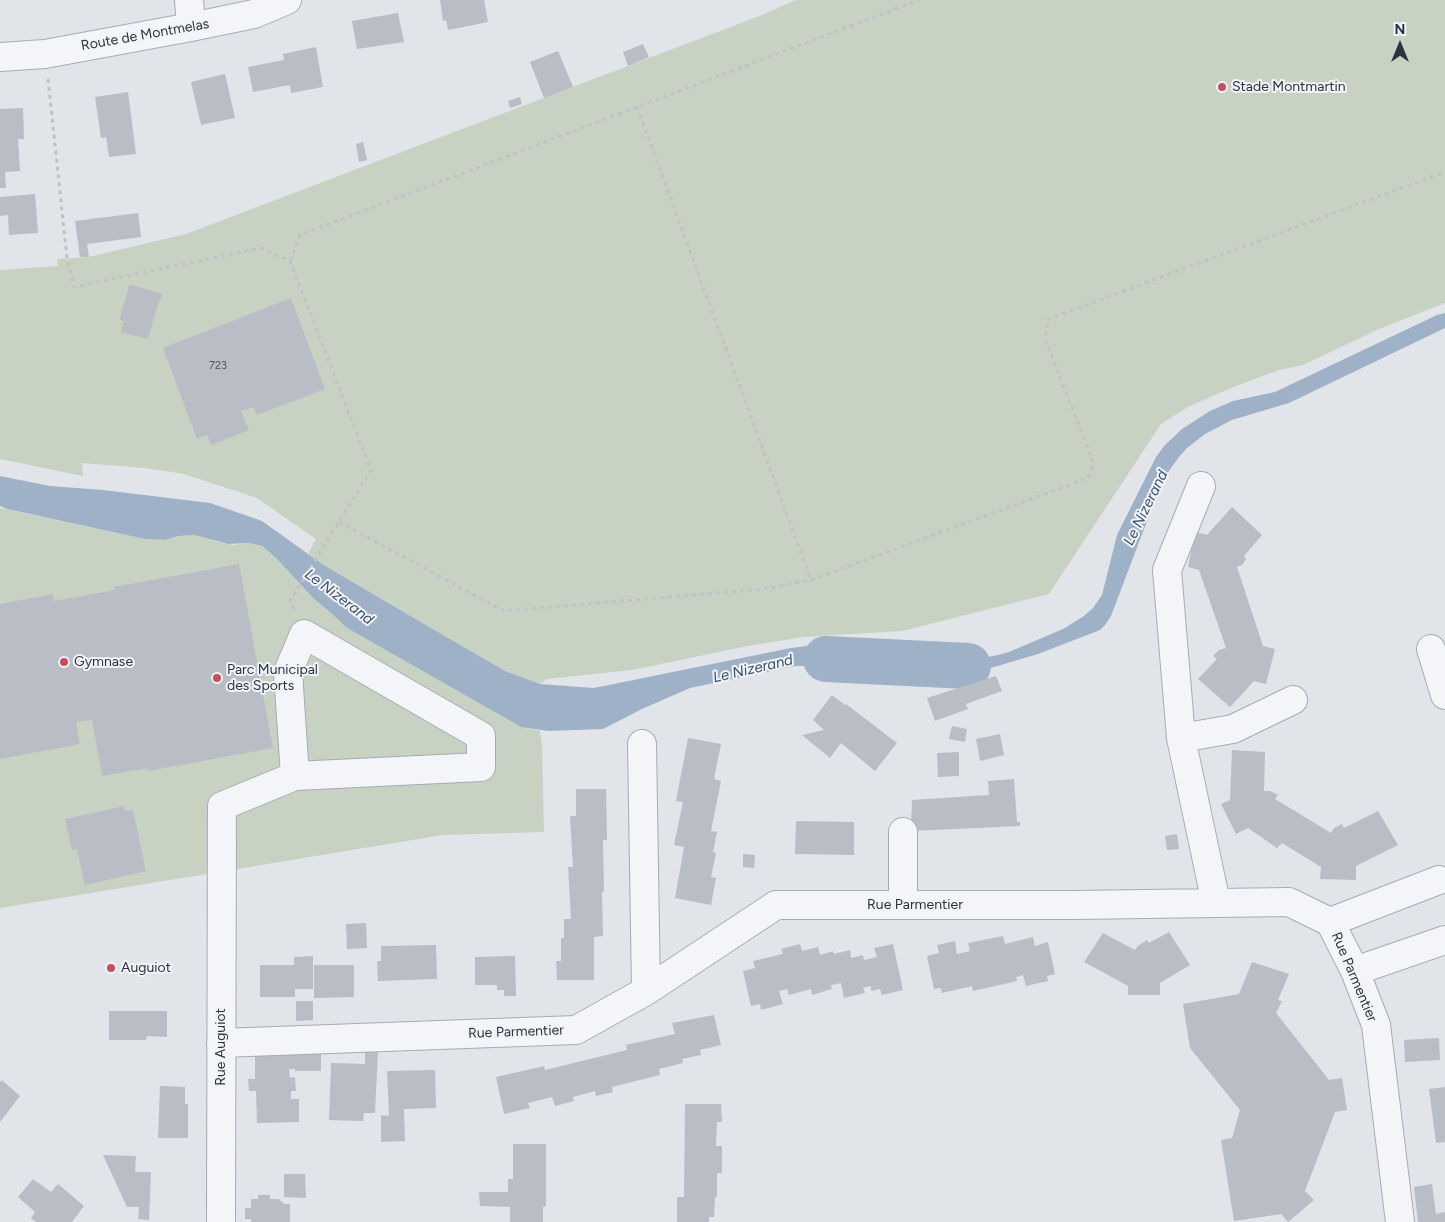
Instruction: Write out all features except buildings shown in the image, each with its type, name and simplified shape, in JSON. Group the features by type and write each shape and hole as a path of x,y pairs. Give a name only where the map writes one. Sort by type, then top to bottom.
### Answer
{"street":[{"path":"189,0 192,27"},
{"name":"Route de Montmelas","path":"0,57 46,54 192,27 254,14 287,0"},
{"path":"1201,486 1167,570 1181,738 1216,903"},
{"path":"304,634 481,736 481,767 295,776 288,672 304,634"},
{"path":"1431,649 1445,695"},
{"path":"1181,738 1232,729 1293,700"},
{"path":"642,744 646,991"},
{"name":"Rue Auguiot","path":"221,1222 222,806 295,776"},
{"path":"903,905 904,832"},
{"path":"1330,922 1439,880"},
{"name":"Rue Parmentier","path":"221,1043 576,1030 646,991 776,905 1288,902 1330,922 1355,971 1376,1025 1400,1222"},
{"path":"1355,971 1445,940"}],"path":[{"path":"300,585 371,470 290,261 300,235 919,0"},
{"path":"46,54 67,258 74,287 260,248 290,261"},
{"path":"637,107 811,580"},
{"path":"339,522 504,611 763,589 811,580 1088,478 1094,464 1045,340 1048,319 1445,172"}],"green space":[{"path":"796,0 1445,0 1445,303 1379,329 1303,365 1279,370 1233,387 1188,407 1161,424 1049,594 902,631 803,637 748,646 632,670 547,679 540,684 505,671 322,564 308,554 316,539 257,498 184,474 145,468 82,463 83,476 0,459 0,270 58,266 57,259 89,257 186,234 762,15"},
{"name":"Parc Municipal des Sports","path":"0,508 145,539 165,540 178,536 194,535 233,545 249,543 262,546 276,558 314,599 347,628 521,727 540,731 544,832 443,835 0,908"}],"water":[{"path":"1445,313 1445,328 1289,403 1232,420 1205,434 1187,448 1163,479 1111,616 1100,630 1038,654 984,670 903,675 905,651 972,660 998,655 1063,629 1084,616 1093,608 1102,595 1117,535 1156,457 1164,446 1182,429 1210,411 1233,401 1275,392 1437,315"},
{"path":"0,476 50,486 103,490 210,503 262,521 322,564 414,618 505,671 540,684 594,688 791,648 822,644 853,645 889,650 889,674 879,675 820,666 796,666 690,688 603,729 548,731 521,727 347,628 314,599 276,558 262,546 249,543 228,544 194,535 178,536 165,540 145,539 7,509 0,506"}],"waterway":[{"name":"Le Nizerand","path":"826,659 968,666"}],"place":[{"name":"Stade Montmartin","path":"1222,87"},
{"name":"Gymnase","path":"64,662"},
{"name":"Parc Municipal des Sports","path":"217,678"},
{"name":"Auguiot","path":"111,968"}]}
